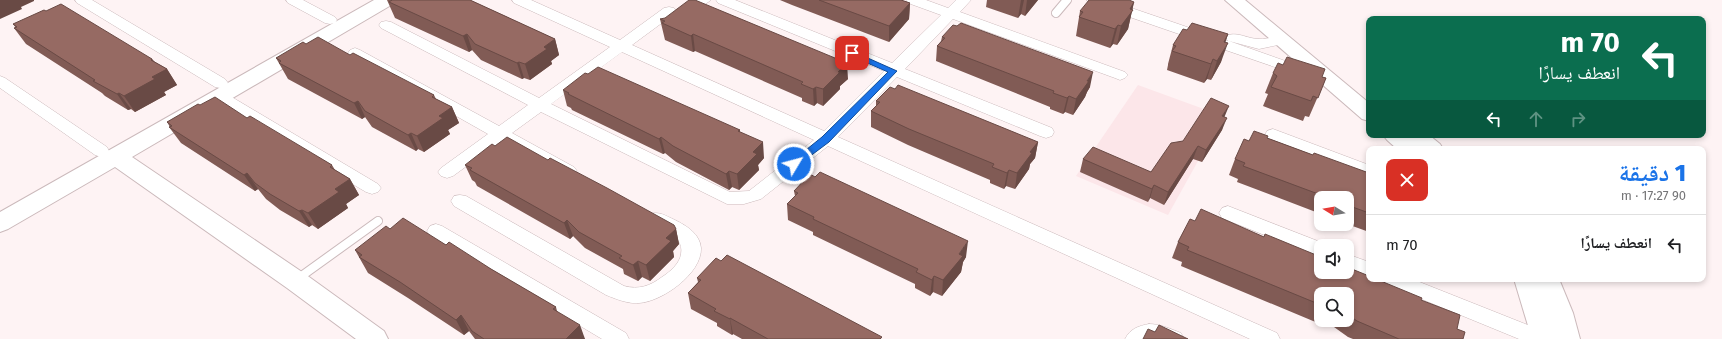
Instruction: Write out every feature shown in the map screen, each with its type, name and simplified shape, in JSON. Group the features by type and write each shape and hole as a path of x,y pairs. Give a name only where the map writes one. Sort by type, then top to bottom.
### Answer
{"street":[{"path":"82,0 372,188"},
{"path":"292,0 330,20"},
{"path":"220,90 330,20 366,0"},
{"path":"0,209 108,154 220,90 386,0"},
{"path":"519,0 826,140 1270,339"},
{"path":"446,172 540,105 704,0"},
{"path":"723,0 893,71 1046,132"},
{"path":"913,0 1120,76"},
{"path":"386,25 540,105 727,198 736,199 755,195 826,140 964,0"},
{"path":"1094,0 1330,82"},
{"path":"1121,0 1243,41 1259,44 1282,40"},
{"path":"1234,0 1366,112"},
{"path":"1254,0 1366,93"},
{"path":"627,49 669,11"},
{"path":"355,53 584,179"},
{"path":"0,81 296,281 375,339"},
{"path":"1273,135 1366,170"},
{"path":"1398,138 1407,146"},
{"path":"1419,138 1428,146"},
{"path":"0,223 108,154"},
{"path":"460,201 614,290 622,294 633,296 644,295 665,287 689,261 692,251 690,242 684,234 640,210"},
{"path":"1228,213 1314,247"},
{"path":"436,231 619,339"},
{"path":"1354,264 1366,269"},
{"path":"1399,282 1541,339"},
{"path":"1527,282 1545,339"},
{"path":"1548,282 1560,313 1567,339"},
{"path":"1135,339 1142,334 1157,332 1174,339"}],"lane":[{"path":"1056,12 1067,0"},
{"path":"296,281 378,221"}],"shaded area":[{"path":"1138,85 1223,116 1168,215 1076,176"}],"building":[{"path":"392,0 470,0 555,39 544,47 547,49 525,64 519,62 517,63 475,44 467,34 463,36 389,2"},
{"path":"689,0 695,0 847,63 823,89 816,87 813,89 801,84 803,82 693,34 691,36 662,23 665,21 660,19 665,18"},
{"path":"819,0 901,0 910,3 889,26"},
{"path":"1089,0 1129,0 1134,2 1130,9 1133,10 1121,26 1118,25 1115,29 1079,17 1083,12 1080,11"},
{"path":"61,4 167,69 152,77 155,79 124,96 119,93 117,94 93,81 95,80 14,28 17,27 13,24"},
{"path":"961,23 1093,72 1087,81 1089,81 1076,99 1069,96 1067,98 1053,93 1054,91 937,46 945,38 942,37 953,25 957,26"},
{"path":"1192,23 1228,34 1224,42 1228,43 1217,61 1213,59 1211,64 1172,51 1176,46 1173,45 1183,29 1187,30"},
{"path":"318,37 350,55 353,53 434,95 432,97 452,107 439,116 443,118 417,136 411,133 408,135 365,111 358,101 354,103 279,63 281,61 276,58 303,42 306,44"},
{"path":"1287,57 1325,69 1322,77 1326,78 1318,98 1313,96 1311,101 1271,87 1277,76 1273,73 1278,63 1283,65"},
{"path":"598,67 740,130 738,131 763,142 753,152 757,154 737,174 729,171 726,174 673,146 661,137 659,139 568,94 569,93 563,90 585,73 588,74"},
{"path":"898,85 1038,142 1030,152 1032,153 1017,173 1009,170 1007,173 992,167 994,164 909,129 871,111 880,102 876,101 890,87 895,89"},
{"path":"215,97 247,118 250,116 332,165 330,167 350,179 335,189 339,192 308,213 302,210 299,211 270,194 255,183 247,173 244,175 169,127 172,126 167,122 198,104 200,105"},
{"path":"1211,98 1229,106 1222,116 1227,118 1206,150 1198,146 1168,192 1154,185 1152,189 1083,159 1093,147 1151,172 1171,143 1183,141"},
{"path":"1254,131 1268,136 1267,138 1313,155 1314,153 1366,172 1366,212 1354,208 1354,191 1314,191 1314,192 1243,166 1245,163 1235,159 1244,139 1249,141"},
{"path":"507,137 548,160 550,158 607,188 674,225 676,229 666,238 671,241 646,265 638,261 633,265 619,258 622,256 579,232 567,220 564,223 470,170 472,168 465,165 492,144 495,146"},
{"path":"820,172 968,241 959,254 963,256 943,280 934,276 932,280 916,272 918,269 813,219 814,217 787,204 798,193 794,191 810,174 815,177"},
{"path":"1201,209 1264,237 1265,234 1314,254 1314,279 1354,279 1354,270 1366,275 1366,282 1383,282 1422,298 1421,300 1460,315 1457,329 1465,332 1463,339 1399,339 1354,319 1354,287 1314,287 1314,302 1187,250 1189,247 1178,242 1190,219 1195,221"},
{"path":"403,218 446,245 449,242 491,269 556,307 553,309 580,325 566,339 484,339 472,331 461,315 456,320 400,282 359,257 362,255 355,250 386,226 390,229"},
{"path":"727,255 882,337 880,339 768,339 714,311 716,309 688,293 701,280 697,278 716,258 721,261"},
{"path":"1159,325 1188,339 1143,339 1148,329 1155,332"}],"route":[{"path":"794,164 826,140 893,71 852,53"}]}
